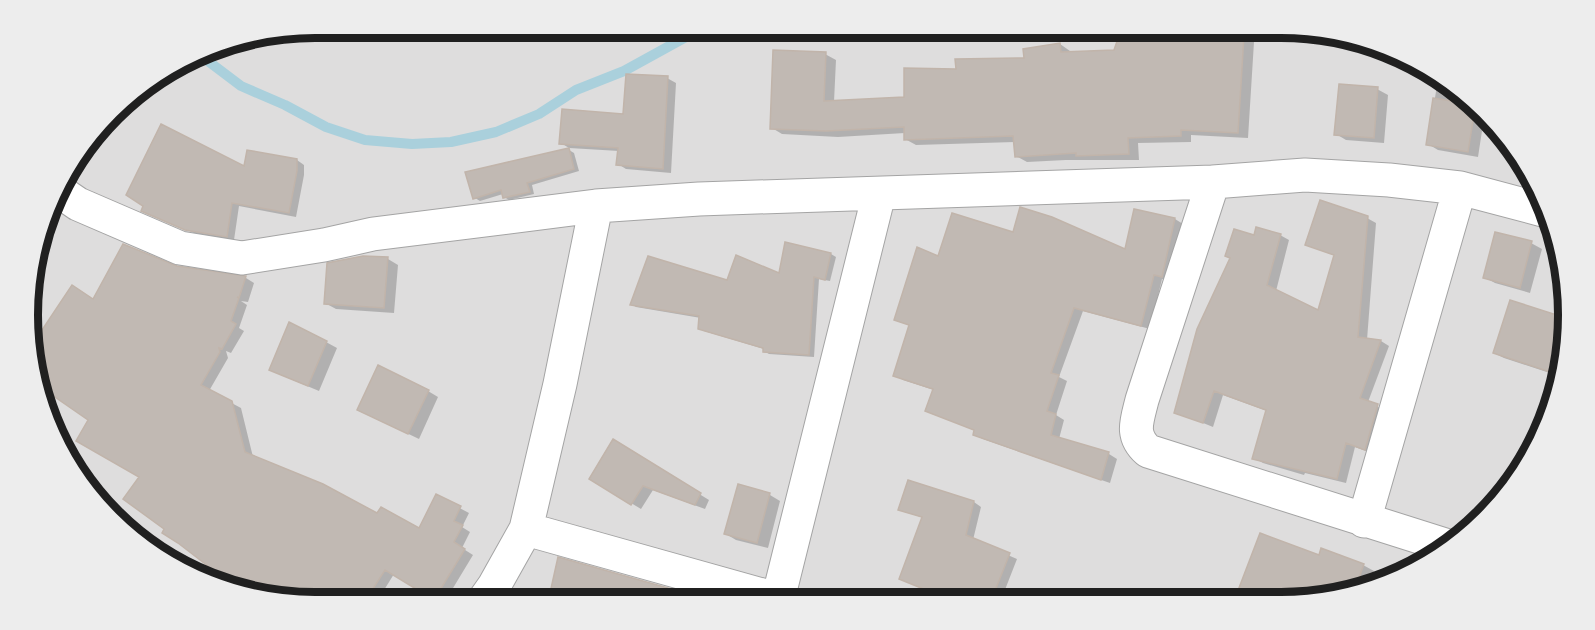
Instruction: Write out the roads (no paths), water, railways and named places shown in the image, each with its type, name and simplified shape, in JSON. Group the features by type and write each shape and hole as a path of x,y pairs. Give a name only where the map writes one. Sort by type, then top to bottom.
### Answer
{"street":[{"path":"65,195 78,204 180,248 242,258 324,245 373,234 596,206 699,200 1213,182 1305,175 1389,180 1460,188 1536,208"},
{"path":"1213,182 1142,400 1136,435 1140,444 1148,451 1438,543"},
{"path":"1364,521 1460,188"},
{"path":"785,592 879,194"},
{"path":"490,592 526,530 560,384 596,206"},
{"path":"526,530 750,592"}],"waterway":[{"path":"207,60 241,86 285,105 326,127 365,140 412,144 451,142 496,132 539,114 576,90 624,71 684,38"}]}
